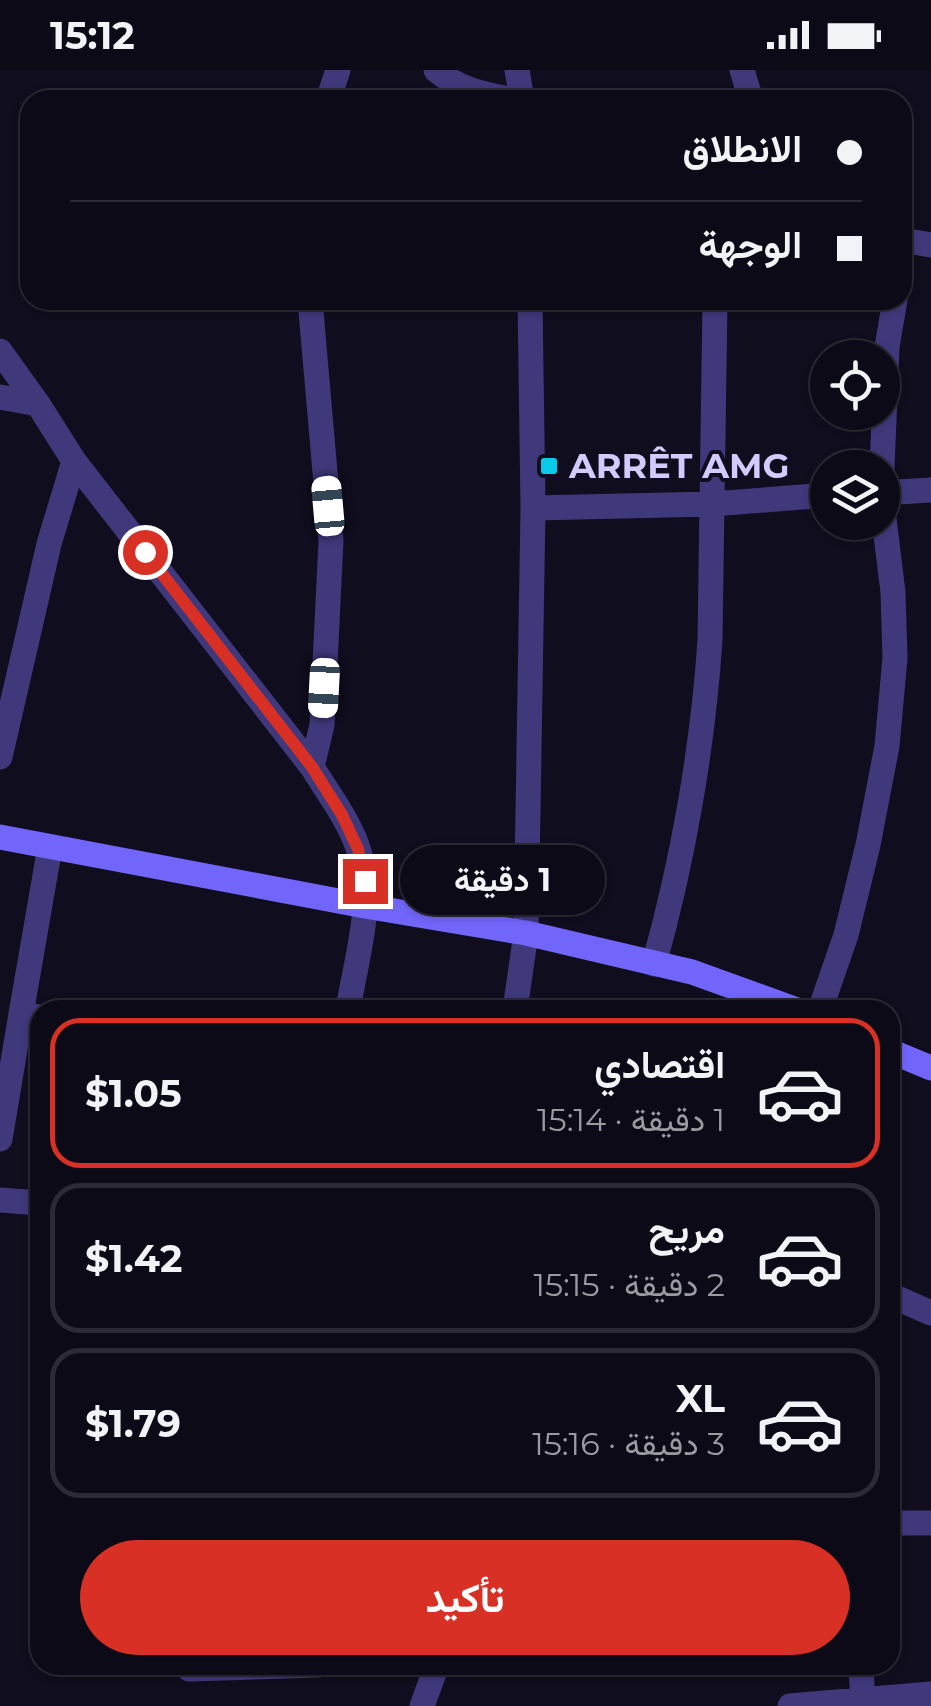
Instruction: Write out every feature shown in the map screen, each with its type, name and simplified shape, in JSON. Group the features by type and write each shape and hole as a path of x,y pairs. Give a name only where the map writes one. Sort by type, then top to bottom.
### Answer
{"main road":[{"path":"0,837 526,932 692,972 769,1000"},
{"path":"900,1054 931,1068"}],"street":[{"path":"436,70 468,90"},
{"path":"311,310 331,541 322,726 312,767"},
{"path":"516,1000 526,932 532,508 530,310"},
{"path":"654,964 674,894 706,692 715,310"},
{"path":"883,450 887,347 893,310"},
{"path":"0,351 74,460 312,767 342,815 358,849 365,881 366,906 350,1000"},
{"path":"0,398 38,404"},
{"path":"0,757 49,544 74,460"},
{"path":"900,492 931,490"},
{"path":"532,508 712,504 810,496"},
{"path":"823,1000 846,935 887,746 895,658 887,540"},
{"path":"32,1000 50,847"},
{"path":"0,1140 30,1015"},
{"path":"0,1200 30,1202"},
{"path":"900,1299 931,1313"},
{"path":"900,1524 931,1523"},
{"path":"422,1706 435,1675"},
{"path":"439,1675 441,1706"},
{"path":"862,1675 863,1702"},
{"path":"790,1706 931,1694"}],"place":[{"name":"ARRÊT AMG","path":"549,466"}],"route":[{"path":"145,552 312,767 358,849 365,881"}]}
